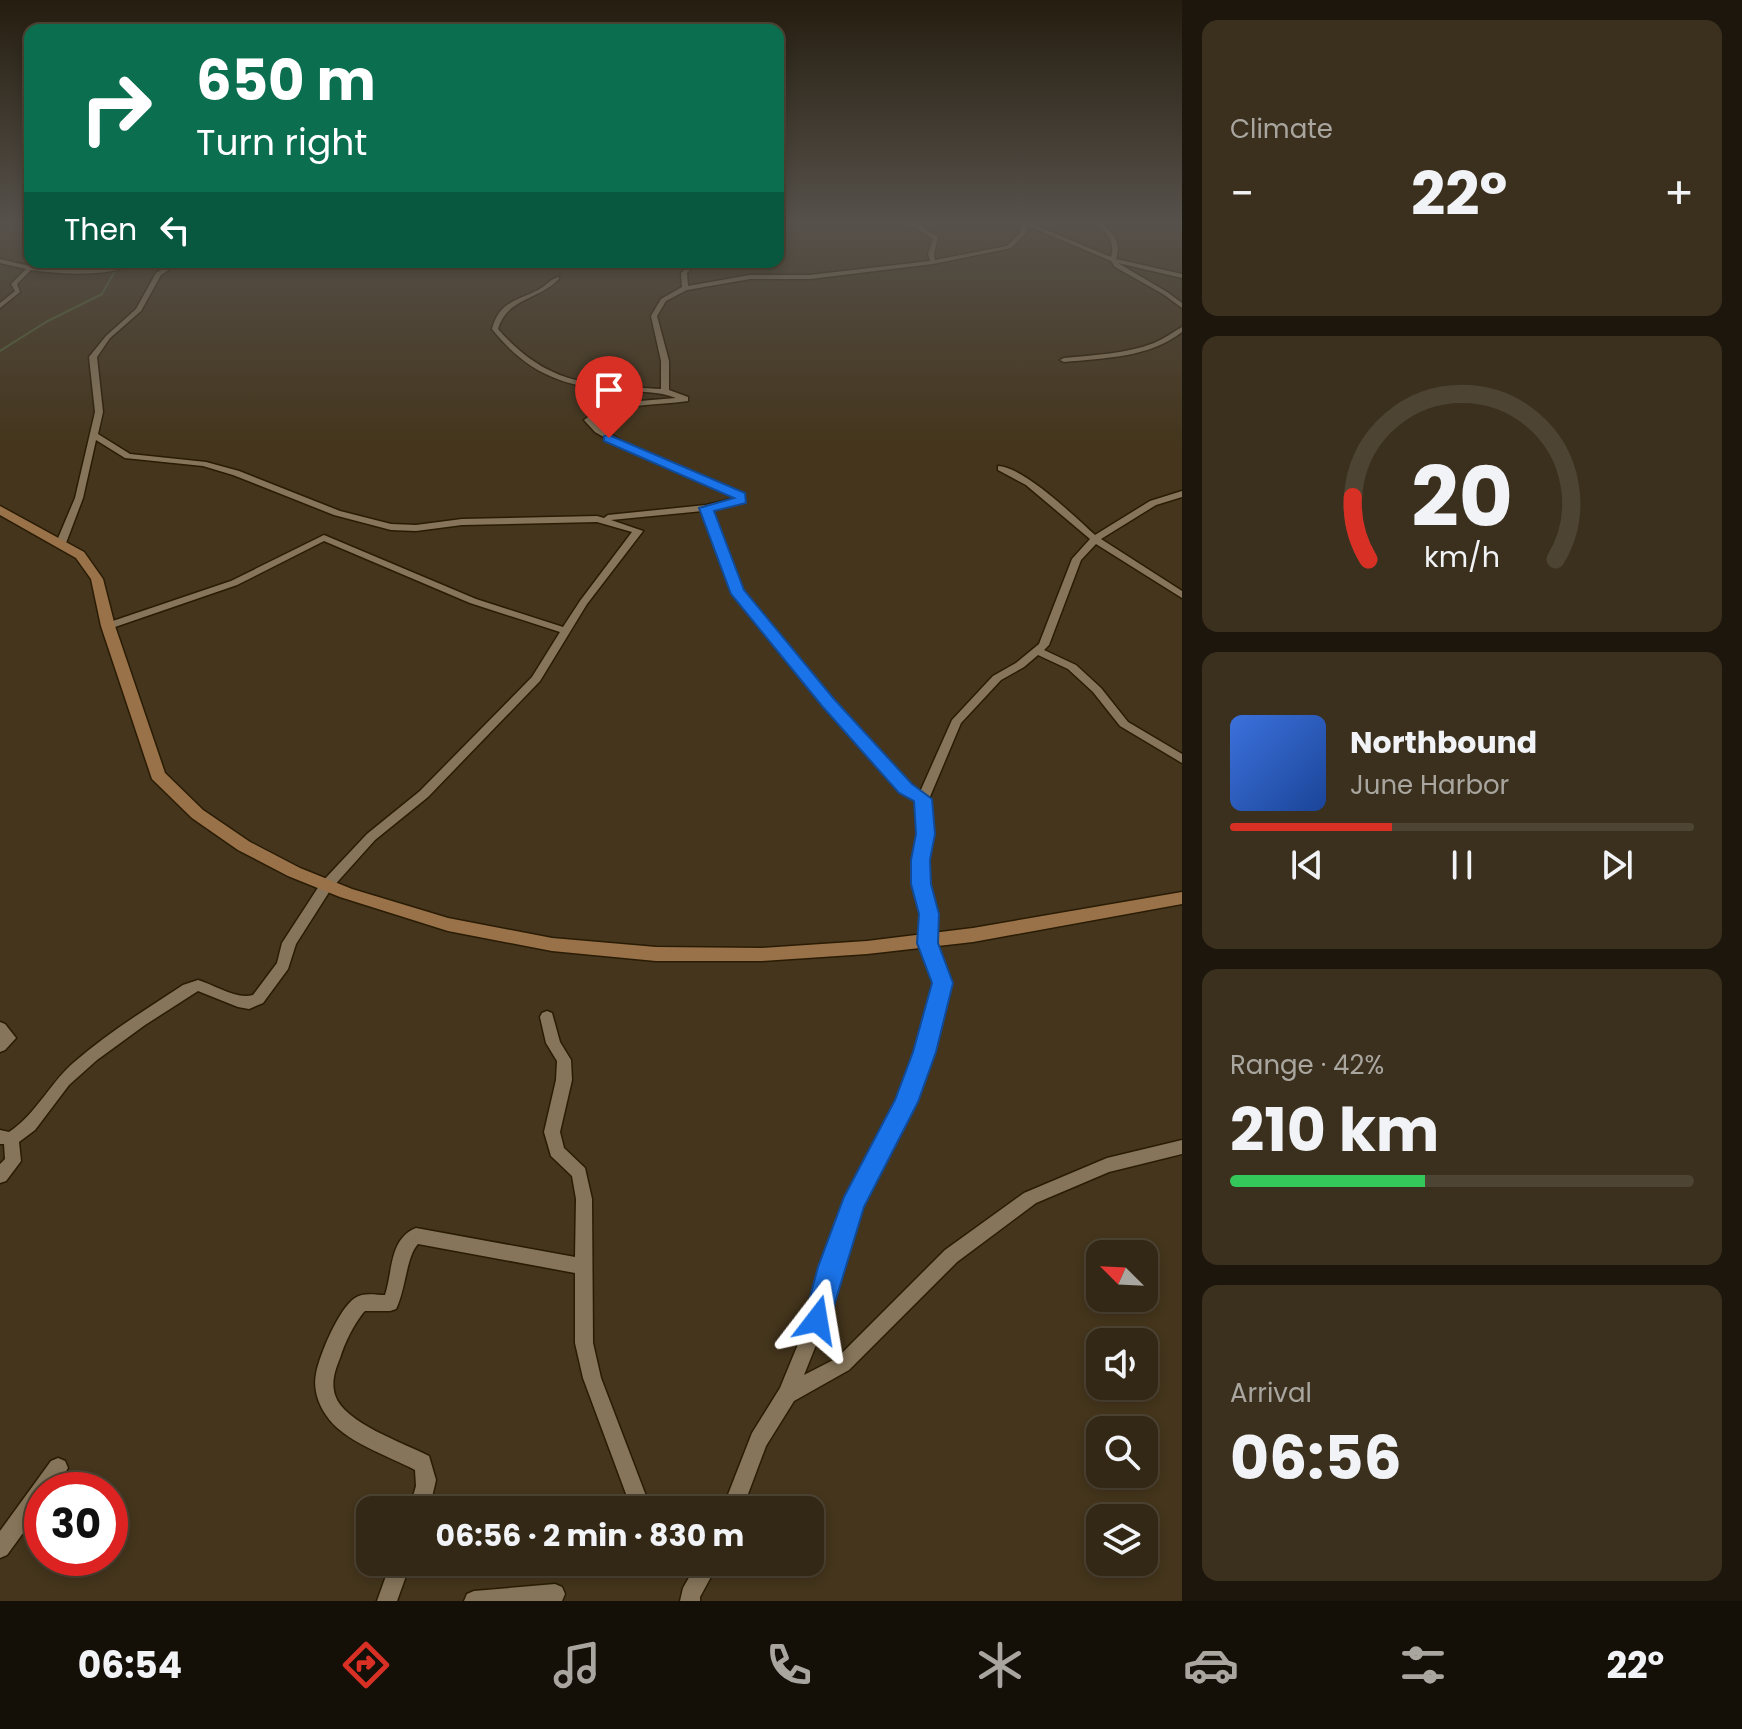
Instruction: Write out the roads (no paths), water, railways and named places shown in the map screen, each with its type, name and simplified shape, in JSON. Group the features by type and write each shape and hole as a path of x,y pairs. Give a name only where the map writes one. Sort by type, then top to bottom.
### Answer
{"main road":[{"path":"0,510 80,555 97,579 108,626 158,775 187,808 273,862 326,886 463,931 538,943 637,953 790,955 927,943 1046,926 1182,898"}],"street":[{"path":"61,543 79,498 99,412 93,357 108,337 139,310 147,296"},
{"path":"93,435 128,456 141,460 192,462 236,473 337,513 391,527 597,519 706,508 741,500 740,496 681,468 616,442 588,420 594,415 624,407 685,399 665,391 574,383 551,377 515,354 495,329 496,320 503,308 530,296"},
{"path":"665,391 665,361 654,316 663,300 671,296"},
{"path":"1064,360 1153,344 1174,337 1182,329"},
{"path":"1001,468 1029,483 1095,539 1182,595"},
{"path":"737,1496 759,1440 787,1394 817,1320 852,1205 906,1102 925,1052 942,983 927,943 929,914 921,884 926,834 923,799 956,722 997,678 1044,645 1077,559 1095,539 1153,503 1182,494"},
{"path":"706,508 737,591 828,703 905,789 923,799"},
{"path":"0,1176 13,1161 5,1138 34,1123 65,1081 107,1046 188,989 198,985 238,1001 249,1003 258,999 283,965 289,943 326,886 371,837 424,794 536,679 583,603 638,531 597,519"},
{"path":"108,626 234,583 324,538 473,601 567,631"},
{"path":"1037,651 1072,667 1097,690 1124,724 1182,759"},
{"path":"547,1017 553,1043 564,1060 564,1080 552,1132 557,1151 579,1173 584,1199 584,1343 592,1378 636,1496"},
{"path":"0,1028 9,1038 0,1046"},
{"path":"787,1394 843,1364 951,1256 1030,1198 1107,1165 1182,1147"},
{"path":"424,1496 426,1472 422,1463 342,1424 330,1409 326,1394 328,1361 352,1314 362,1303 385,1305 394,1298 406,1244 416,1236 585,1267"},
{"path":"55,1472 58,1468"},
{"path":"0,1548 24,1515"},
{"path":"387,1601 396,1576"},
{"path":"688,1599 701,1576"},
{"path":"474,1601 555,1594"}],"waterway":[{"path":"0,351 46,322 99,296"}]}
